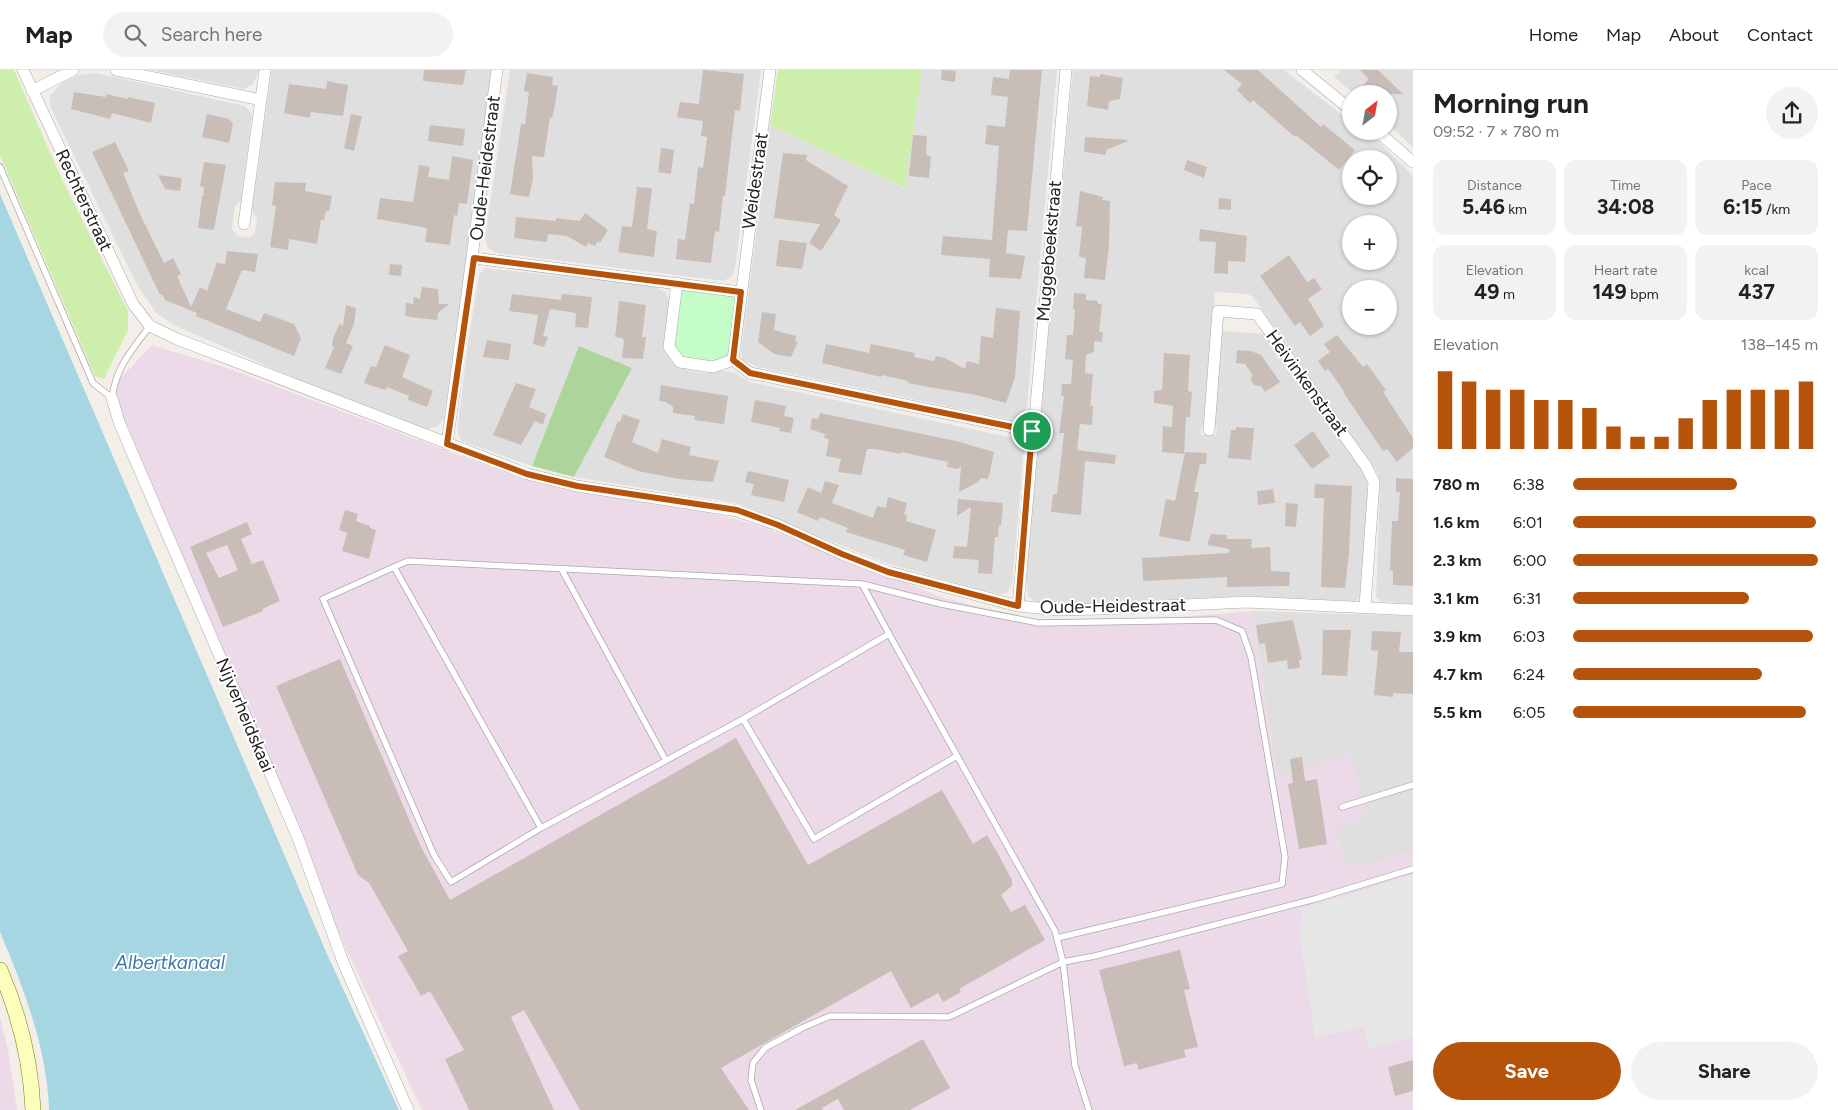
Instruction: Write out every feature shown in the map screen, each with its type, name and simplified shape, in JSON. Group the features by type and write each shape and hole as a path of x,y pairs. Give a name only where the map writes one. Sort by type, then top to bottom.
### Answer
{"street":[{"name":"Rechterstraat","path":"23,70 133,304 150,326"},
{"path":"32,90 73,70"},
{"path":"116,70 261,100"},
{"path":"244,224 265,70"},
{"name":"Oude-Heidestraat","path":"447,444 474,258 497,70"},
{"name":"Weidestraat","path":"733,360 770,70"},
{"name":"Muggebeekstraat","path":"1018,606 1032,431 1066,70"},
{"path":"1302,70 1342,103"},
{"path":"1387,140 1413,162"},
{"path":"474,258 741,292"},
{"path":"677,283 669,347 680,362 713,367 733,360 750,373 1032,431"},
{"name":"Heivinkenstraat","path":"1209,430 1218,311 1257,314 1366,466 1374,482 1365,606"},
{"name":"Oude-Heidestraat","path":"150,326 527,474 577,486 737,510 778,525 842,554 888,572 1018,606 1059,610 1247,602 1365,606 1413,610"},
{"name":"Nijverheidskaai","path":"112,398 119,422 298,838 343,962 408,1110"},
{"path":"0,970 17,1017 27,1056 33,1110"}],"lane":[{"path":"0,167 93,383 112,398"},
{"name":"Nijverheidskaai","path":"112,398 114,379 123,361 150,326"},
{"path":"889,634 743,719 541,828 451,882 434,855 324,599 408,561 862,584 940,604 1039,623 1216,620 1242,631 1251,656 1285,857 1282,884 1057,938"},
{"path":"394,567 541,828"},
{"path":"562,570 665,760"},
{"path":"862,584 1057,938 1064,962 1075,1066 1089,1110"},
{"path":"743,719 814,839 957,756"},
{"path":"1342,807 1413,785"},
{"path":"761,1110 750,1080 753,1063 764,1048 830,1016 949,1017 1064,962 1095,956 1315,898 1413,869"}],"shaded area":[{"path":"150,70 259,70 253,84 244,89"},
{"path":"272,70 492,70 444,418 438,426 428,430 298,380 174,325 156,313 136,283 50,106 50,96 62,83 79,75 96,73 245,106 252,114 241,201 235,206 232,229 237,236 249,238 255,233 257,218 252,210"},
{"path":"510,70 761,70 733,275 724,281 497,253 488,248 485,238"},
{"path":"922,70 1057,70 1027,406 1023,415 1013,420 758,367 743,360 741,351 770,125 904,188"},
{"path":"1073,70 1284,70 1342,115 1342,140 1375,140 1387,150 1342,150 1342,205 1397,205 1397,160 1413,176 1413,604 1381,601 1376,597 1380,483 1377,471 1253,297 1248,294 1215,292 1206,422 1202,426 1201,435 1216,435 1221,331 1265,334 1366,476 1368,489 1362,596 1355,601 1238,596 1084,604 1037,603 1028,596 1026,578"},
{"path":"1341,70 1413,70 1413,147 1398,133 1398,85 1343,85 1334,77"},
{"path":"485,268 654,286 665,292 670,301 664,348 669,358 679,368 704,373 723,371 735,373 750,382 1018,439 1024,449 1012,584 1007,593 1000,594 978,589 886,563 736,503 574,477 631,368 579,347 532,466 462,441 458,435 458,423 469,336 479,275"},
{"path":"152,345 227,368 525,480 575,492 704,512 755,524 944,598 1020,617 1077,625 1252,611 1277,777 1351,754 1367,817 1337,828 1344,864 1353,861 1355,869 1413,852 1413,1110 422,1110 340,936 116,429 112,398 117,382"},
{"path":"1252,611 1413,616 1413,852 1355,869 1344,864 1336,828 1277,777"},
{"path":"1413,875 1413,1037 1369,1048 1363,1027 1315,1038 1299,932 1302,909"},
{"path":"0,1017 8,1049 17,1110 0,1110"}],"green space":[{"path":"0,70 14,70 59,173 128,311 128,330 104,379 95,376 0,155"},
{"path":"778,70 922,70 905,188 770,125"},
{"path":"677,283 741,292 733,360 713,367 680,362 669,347"},
{"path":"579,346 632,368 574,477 532,466"}],"water":[{"name":"Albertkanaal","path":"0,194 327,954 399,1110 49,1110 44,1064 33,1019 18,975 0,932"}],"building":[{"path":"424,70 466,70 463,85 423,81"},
{"path":"703,70 744,74 740,111 735,110 725,196 723,196 719,232 715,231 711,263 676,259 678,239 685,240 690,203 694,204 698,167 703,168 707,137 701,136 703,121 677,117 680,102 699,104"},
{"path":"942,70 956,71 955,82 941,80"},
{"path":"1010,70 1042,70 1027,231 1008,230 1006,253 1025,256 1021,279 989,277 990,259 941,255 943,236 992,240 999,146 985,144 987,125 1005,127 1008,97 991,95 993,77 1009,79"},
{"path":"1224,70 1258,70 1321,127 1323,124 1355,150 1342,150 1342,166 1339,170 1296,135 1295,137 1253,100 1250,103 1237,90 1242,84"},
{"path":"1360,70 1378,70 1394,85 1363,85 1369,79"},
{"path":"527,73 553,77 552,85 558,86 552,118 550,118 544,157 532,156 533,178 529,197 510,194 521,124 525,124 529,92 524,91"},
{"path":"1100,74 1123,78 1120,99 1109,101 1108,110 1087,106 1090,76 1100,77"},
{"path":"327,81 348,85 343,116 311,112 310,118 284,113 289,84 326,89"},
{"path":"74,92 106,97 106,94 155,103 151,123 112,113 110,119 71,109"},
{"path":"207,114 229,119 233,124 229,143 202,137"},
{"path":"351,114 362,116 354,151 344,148"},
{"path":"430,125 465,129 463,146 428,141"},
{"path":"913,135 927,136 926,155 931,156 929,178 909,176"},
{"path":"1085,137 1130,140 1106,150 1106,155 1084,152"},
{"path":"115,142 129,171 123,173 140,214 164,263 173,258 181,274 177,276 191,307 200,287 207,291 217,262 225,265 227,251 258,254 255,272 242,270 226,309 260,322 264,313 294,324 301,338 294,356 196,316 197,313 165,300 162,294 160,295 92,152"},
{"path":"661,148 674,150 671,174 658,172"},
{"path":"783,153 807,155 806,160 848,186 834,215 841,220 821,251 809,243 820,224 774,218"},
{"path":"452,156 473,160 467,204 459,203 457,216 454,215 450,245 425,242 427,228 377,219 380,198 413,202 419,165 430,167 428,177 449,180"},
{"path":"1187,160 1207,167 1204,178 1184,170"},
{"path":"204,162 226,165 214,230 198,228 202,196 205,195 203,194 204,187 200,186"},
{"path":"158,175 182,178 180,191 165,189"},
{"path":"275,182 306,183 305,191 332,196 329,211 326,211 324,220 321,220 317,244 289,239 288,250 270,247 276,206 272,205"},
{"path":"637,187 652,188 647,229 657,231 654,257 618,252 622,226 632,227"},
{"path":"1080,191 1103,197 1102,200 1110,201 1109,246 1105,280 1084,278 1086,258 1079,257 1082,227 1076,226"},
{"path":"1219,198 1231,199 1231,210 1218,209"},
{"path":"585,213 608,230 600,243 598,241 595,246 588,243 586,247 567,236 548,234 547,242 514,238 516,217 580,221"},
{"path":"1200,229 1247,236 1245,262 1228,261 1228,274 1214,273 1216,242 1199,241"},
{"path":"779,240 807,243 802,269 776,266"},
{"path":"1289,255 1307,282 1314,278 1322,289 1308,299 1324,326 1310,336 1300,322 1295,326 1260,276"},
{"path":"390,264 402,265 401,276 389,275"},
{"path":"422,287 438,289 439,304 449,304 438,313 437,320 405,315 406,303 413,304 414,297 420,299"},
{"path":"1074,293 1086,294 1086,300 1098,301 1098,304 1102,304 1099,332 1103,332 1102,342 1094,341 1094,352 1086,355 1085,373 1093,374 1090,406 1093,406 1092,425 1080,424 1077,450 1116,455 1115,464 1085,461 1081,515 1051,512 1053,494 1057,494 1064,433 1059,433 1064,396 1061,396 1062,384 1071,384 1073,360 1065,359 1067,335 1073,335"},
{"path":"512,294 561,300 562,294 592,297 588,328 575,327 576,313 550,309 543,336 548,337 544,347 533,344 538,315 509,311"},
{"path":"619,301 646,305 642,337 646,337 643,359 622,358 624,341 622,338 615,337"},
{"path":"346,305 356,308 354,324 346,343 353,346 341,374 325,368 334,347 332,346 333,339 339,324 343,326"},
{"path":"996,308 1020,311 1015,377 1006,403 822,363 826,344 869,353 871,344 915,353 914,357 934,361 936,356 945,358 965,369 967,361 979,364 981,336 993,338"},
{"path":"762,312 776,314 774,330 796,336 795,341 798,342 791,357 774,354 758,342"},
{"path":"1337,335 1363,367 1367,364 1386,390 1383,392 1413,438 1413,448 1397,462 1387,449 1383,451 1344,391 1328,369 1325,371 1318,361 1330,352 1324,344"},
{"path":"487,340 511,344 509,360 483,357"},
{"path":"385,345 410,355 402,377 433,391 427,407 408,400 409,396 387,387 385,390 364,383 371,366 376,367"},
{"path":"1237,350 1251,351 1261,355 1280,382 1265,392 1261,386 1254,385 1251,381 1252,374 1245,364 1236,363"},
{"path":"1164,353 1190,355 1188,391 1192,392 1190,417 1186,417 1184,454 1162,452 1163,426 1172,427 1173,406 1154,403 1154,391 1162,390"},
{"path":"516,383 536,389 529,407 546,414 543,425 535,421 521,445 493,435"},
{"path":"661,385 728,396 724,424 694,420 695,416 673,413 673,407 666,402 659,401"},
{"path":"755,400 786,406 784,416 794,418 791,433 779,431 780,428 751,422"},
{"path":"820,413 956,441 994,452 989,476 987,479 981,478 978,482 959,492 961,466 958,469 947,467 948,462 901,452 901,454 875,449 867,449 861,475 838,472 841,459 826,456 829,439 824,438 825,434 810,429 812,418 818,419"},
{"path":"623,414 640,420 632,442 658,453 662,439 691,447 689,455 719,461 713,482 679,479 638,471 604,457 618,421 620,422"},
{"path":"1236,427 1254,428 1251,460 1228,458 1231,430 1236,430"},
{"path":"1313,431 1330,456 1312,469 1294,445"},
{"path":"1185,452 1207,453 1206,464 1200,464 1194,492 1199,492 1190,542 1159,536 1166,499 1175,501"},
{"path":"748,471 789,480 784,502 751,495 754,484 745,482"},
{"path":"1396,478 1413,479 1413,586 1393,585 1393,571 1390,570 1392,521 1398,521 1400,492 1396,492"},
{"path":"825,481 839,485 832,503 873,518 877,506 886,508 888,497 907,503 904,514 907,515 906,521 936,530 927,562 903,555 905,550 846,532 848,528 820,517 818,521 797,512 808,487 821,493"},
{"path":"1315,484 1352,486 1349,553 1345,588 1321,587 1324,498 1314,498"},
{"path":"1273,489 1275,503 1258,505 1257,491"},
{"path":"958,499 1003,503 1001,526 999,525 998,537 995,537 992,574 978,573 979,560 953,558 954,546 967,547 971,507 957,516"},
{"path":"1286,503 1298,504 1296,527 1285,526"},
{"path":"345,510 358,514 356,521 376,530 369,559 342,551 347,533 339,530"},
{"path":"247,522 252,534 241,539 252,564 263,560 280,601 262,609 263,611 223,627 190,547","holes":["227,545 238,570 219,578 206,553"]},
{"path":"1211,534 1227,535 1227,539 1252,539 1251,548 1270,547 1271,571 1290,572 1289,586 1227,587 1227,577 1143,581 1142,558 1229,553 1229,549 1207,545"},
{"path":"1293,620 1302,659 1299,660 1300,668 1288,669 1287,660 1268,663 1265,643 1259,644 1256,625"},
{"path":"1323,630 1351,630 1347,676 1322,675"},
{"path":"1372,631 1401,632 1399,652 1413,652 1413,694 1393,693 1393,697 1374,695 1378,651 1371,650"},
{"path":"340,659 421,847 450,900 736,738 808,865 942,790 973,844 987,835 997,852 1012,880 1012,886 1001,895 1011,912 1025,905 1045,940 959,989 961,992 943,1002 938,993 911,1008 891,971 721,1068 749,1110 580,1110 524,1010 511,1017 554,1110 469,1110 445,1059 464,1050 430,991 421,996 398,956 408,951 369,883 358,875 276,686"},
{"path":"1302,757 1305,781 1317,779 1327,844 1299,849 1288,784 1293,783 1290,759"},
{"path":"1180,950 1190,989 1184,990 1198,1047 1184,1050 1186,1057 1138,1070 1137,1063 1124,1066 1099,970"},
{"path":"923,1039 950,1088 910,1110 844,1110 838,1099 822,1108 823,1110 795,1110"},
{"path":"1413,1060 1413,1091 1395,1096 1388,1067"}],"route":[{"path":"474,258 741,292 733,360 750,373 1032,431 1018,606 958,592 888,572 842,554 778,525 737,510 577,486 527,474 447,444 474,258"}]}
